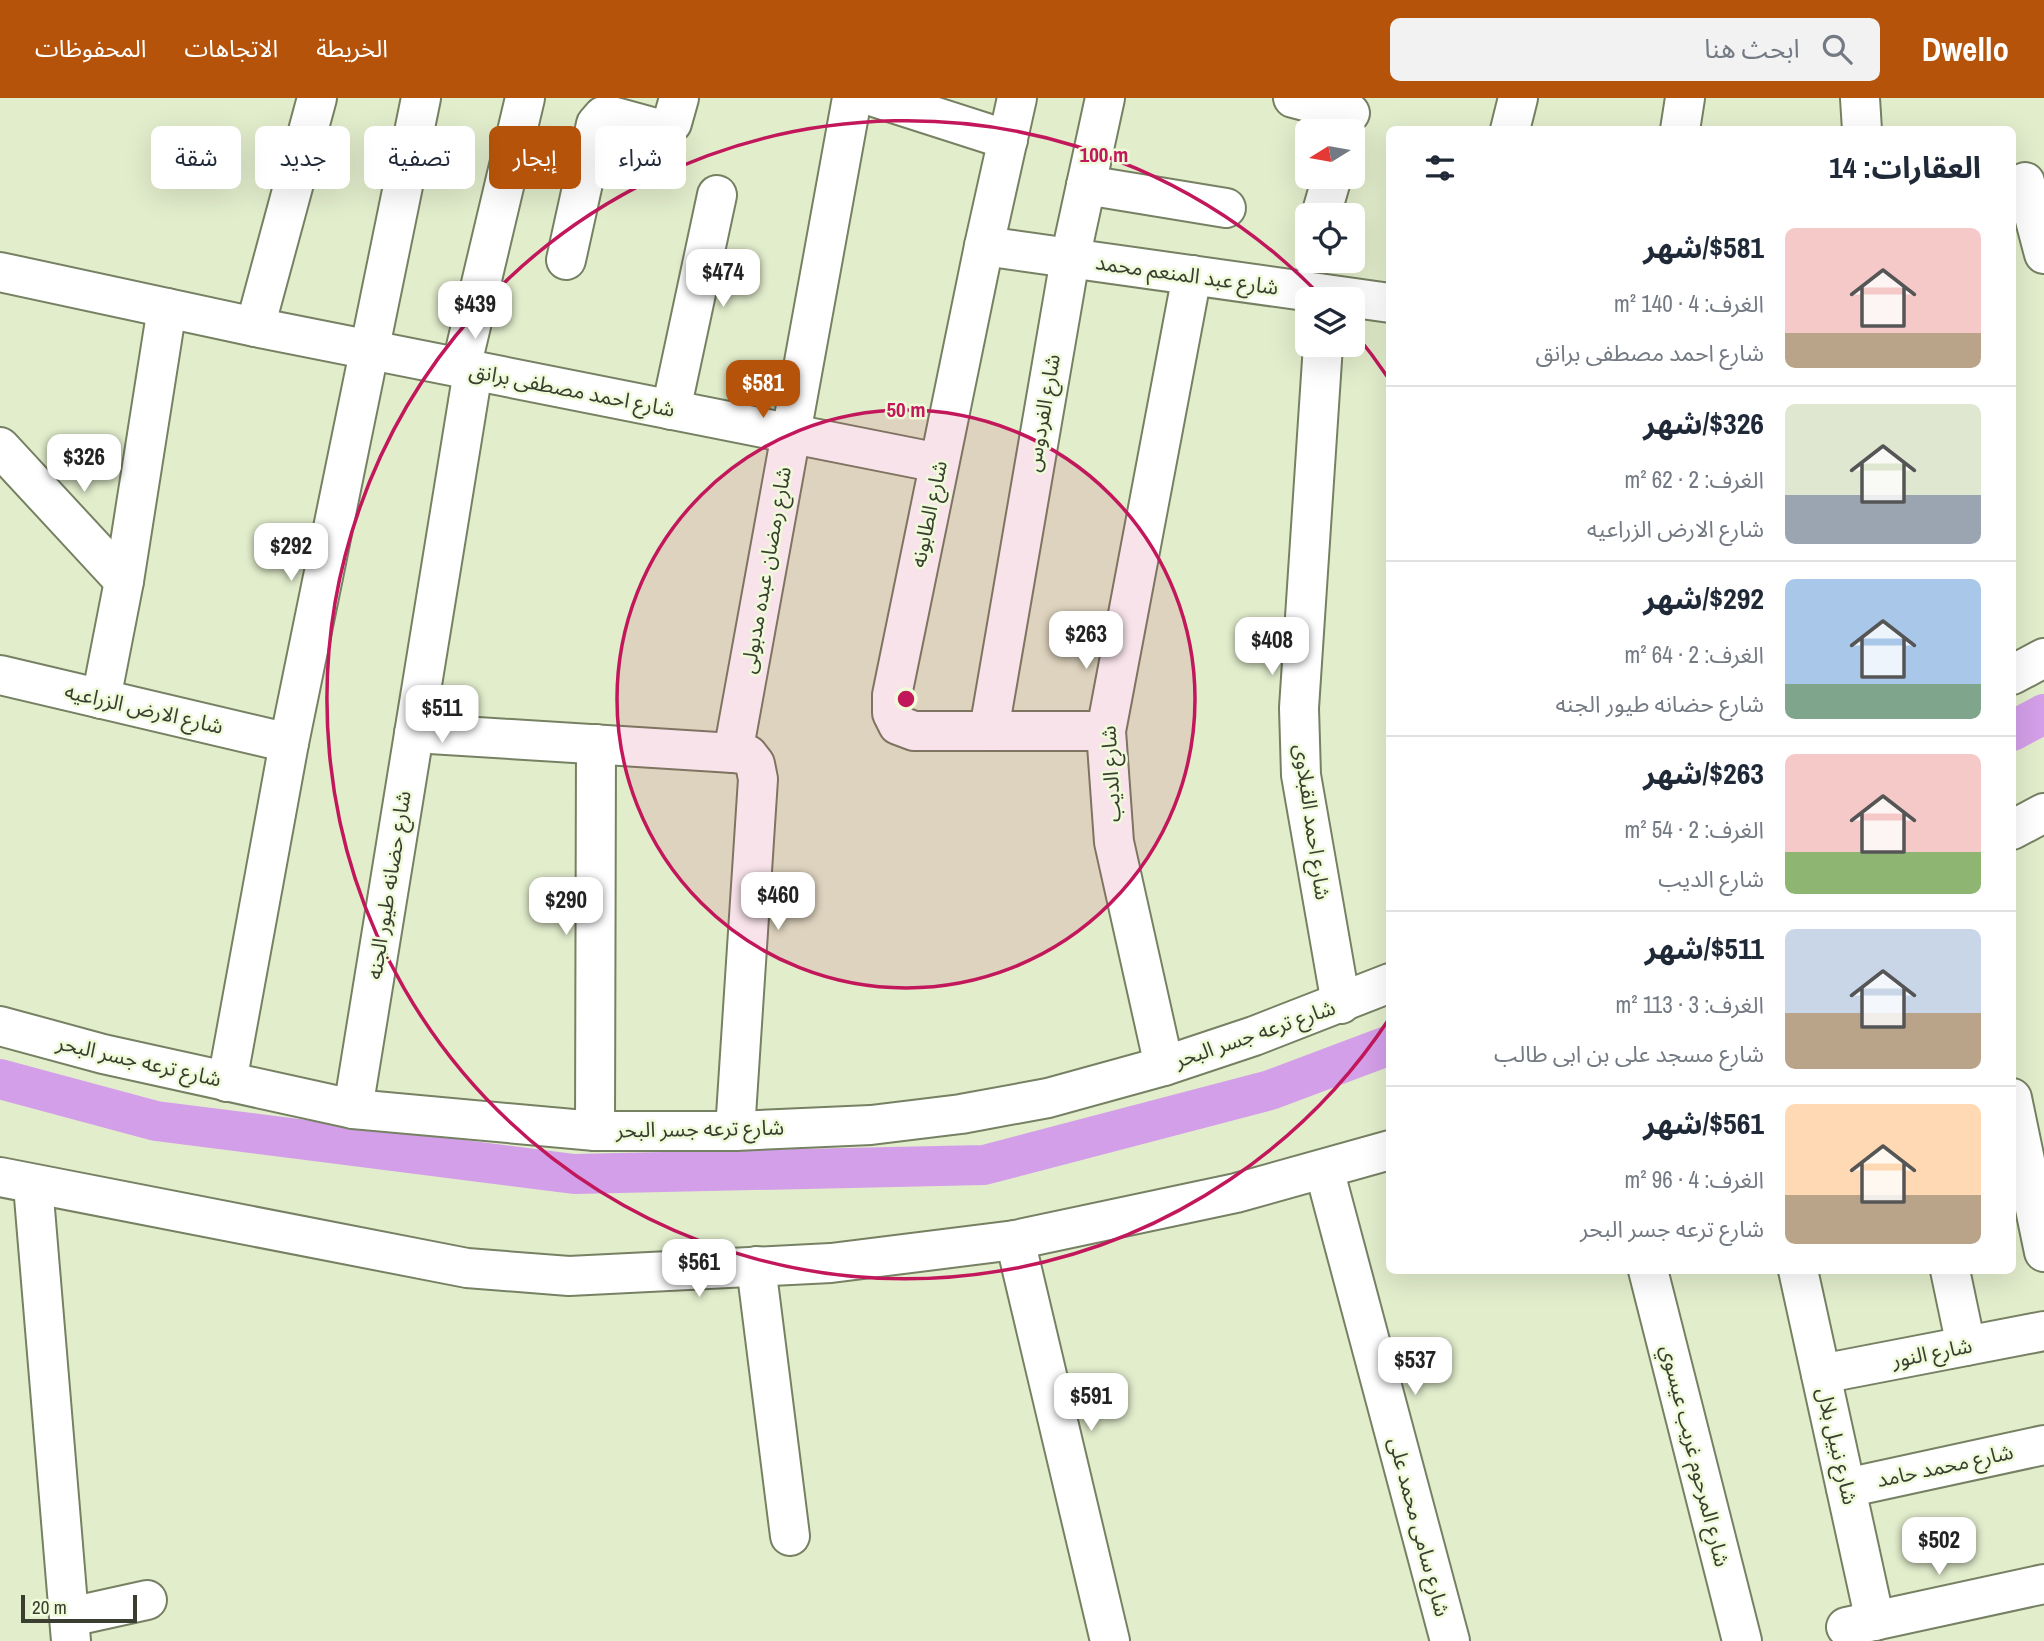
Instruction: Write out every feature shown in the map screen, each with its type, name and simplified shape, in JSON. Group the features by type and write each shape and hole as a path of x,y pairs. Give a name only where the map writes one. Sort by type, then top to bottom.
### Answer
{"street":[{"path":"256,327 317,98"},
{"path":"227,1082 289,743 421,98"},
{"name":"شارع حضانه طيور الجنه","path":"353,1110 414,733 467,369 525,98"},
{"path":"566,260 596,124 608,115 663,130 672,123 679,98"},
{"name":"شارع رمضان عبده مدبولى","path":"740,754 790,433 852,98"},
{"path":"877,98 929,106 1008,141"},
{"name":"شارع الطابونه","path":"1017,98 939,463 892,695 892,713 898,725 914,731 1106,731"},
{"name":"شارع الفردوس","path":"989,730 1070,258 1105,98"},
{"path":"1293,98 1350,114"},
{"path":"1511,126 1518,98"},
{"path":"1681,126 1685,98"},
{"path":"1860,98 1862,126"},
{"path":"2025,182 2044,254"},
{"path":"1086,186 1226,208"},
{"path":"671,410 717,195"},
{"name":"شارع عبد المنعم محمد","path":"984,246 1192,275 1315,286 1386,302"},
{"name":"شارع الديب","path":"1164,1066 1114,842 1106,731 1192,275"},
{"name":"شارع احمد مصطفى برانق","path":"1,281 167,308 939,463"},
{"path":"101,699 124,582 167,308"},
{"name":"شارع احمد القبلاوى","path":"1323,357 1299,708 1301,775 1340,1004"},
{"path":"0,447 124,582"},
{"path":"2016,673 2044,658"},
{"name":"شارع الارض الزراعيه","path":"0,676 289,743"},
{"path":"414,733 740,754 755,764 758,779 735,1131"},
{"path":"595,1130 596,744"},
{"path":"2016,829 2044,813"},
{"name":"شارع ترعه جسر البحر","path":"0,1026 103,1054 353,1110 595,1130 735,1131 871,1125 961,1114 1048,1098 1164,1066 1254,1037 1386,985"},
{"path":"2016,1107 2033,1145 2044,1252"},
{"path":"147,1600 70,1629 16,1181 467,1268 569,1276 831,1263 1015,1240 1236,1193 1386,1151"},
{"name":"شارع سامى محمد على","path":"1324,1169 1450,1641"},
{"path":"1015,1240 1110,1641"},
{"path":"756,1266 790,1536"},
{"name":"شارع المرحوم غريب عيسوي","path":"1649,1274 1742,1641"},
{"name":"شارع نبيل بلال","path":"1799,1274 1846,1488 1861,1624 2044,1584"},
{"path":"1951,1274 1966,1346"},
{"name":"شارع النور","path":"1821,1374 2044,1331"},
{"name":"شارع محمد حامد","path":"1846,1488 2044,1445"}],"waterway":[{"path":"2016,729 2044,714"},
{"path":"0,1079 156,1121 574,1174 984,1165 1270,1090 1386,1046"}]}
